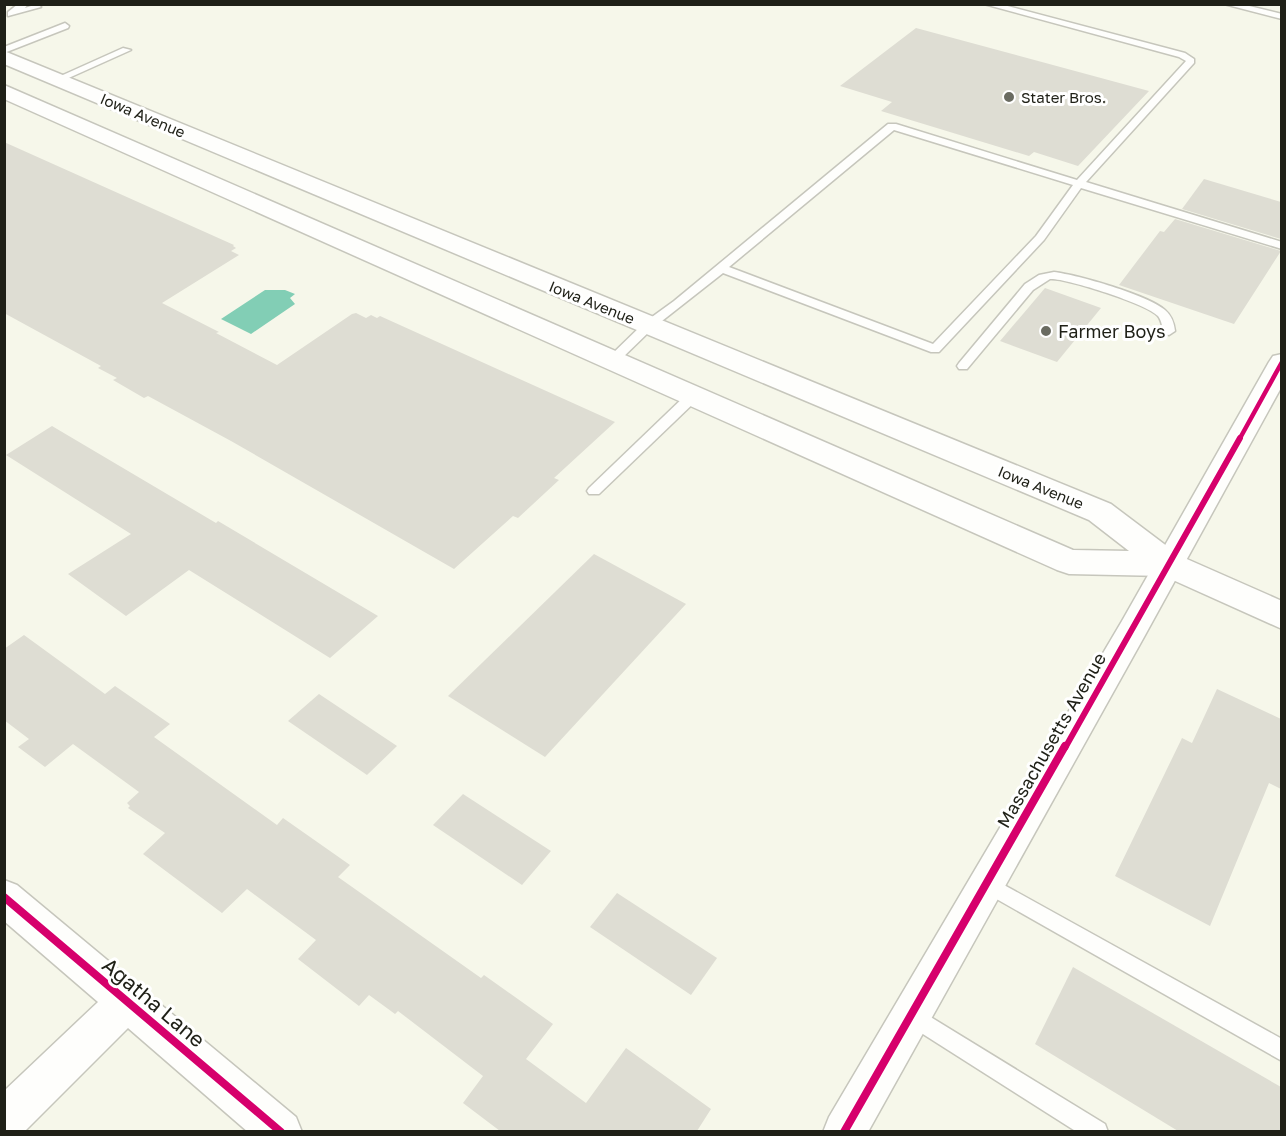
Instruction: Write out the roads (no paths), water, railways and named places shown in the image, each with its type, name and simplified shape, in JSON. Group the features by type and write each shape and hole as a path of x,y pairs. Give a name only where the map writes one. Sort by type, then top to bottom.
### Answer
{"main road":[{"name":"Iowa Avenue","path":"4,57 1100,512 1168,564 1281,616"},
{"name":"Iowa Avenue","path":"4,91 1069,562 1168,564"}],"street":[{"name":"Massachusetts Avenue","path":"844,1131 1281,362"},
{"name":"Agatha Lane","path":"4,897 281,1131"},
{"path":"4,1121 127,1001"}],"lane":[{"path":"8,13 24,4"},
{"path":"722,268 935,349 1040,238 1078,185 1191,61 1182,55 988,4"},
{"path":"1228,4 1281,17"},
{"path":"8,13 37,7"},
{"path":"4,23 14,19 8,13"},
{"path":"4,50 65,26"},
{"path":"59,79 126,50"},
{"path":"613,360 649,326 892,126 1281,246"},
{"path":"963,366 1029,287 1040,278 1056,275 1078,280 1157,309 1167,319 1169,331"},
{"path":"594,491 693,396"},
{"path":"986,883 1281,1051"},
{"path":"910,1014 1097,1131"}],"place":[{"name":"Stater Bros.","path":"1009,97"},
{"name":"Farmer Boys","path":"1046,331"}]}
